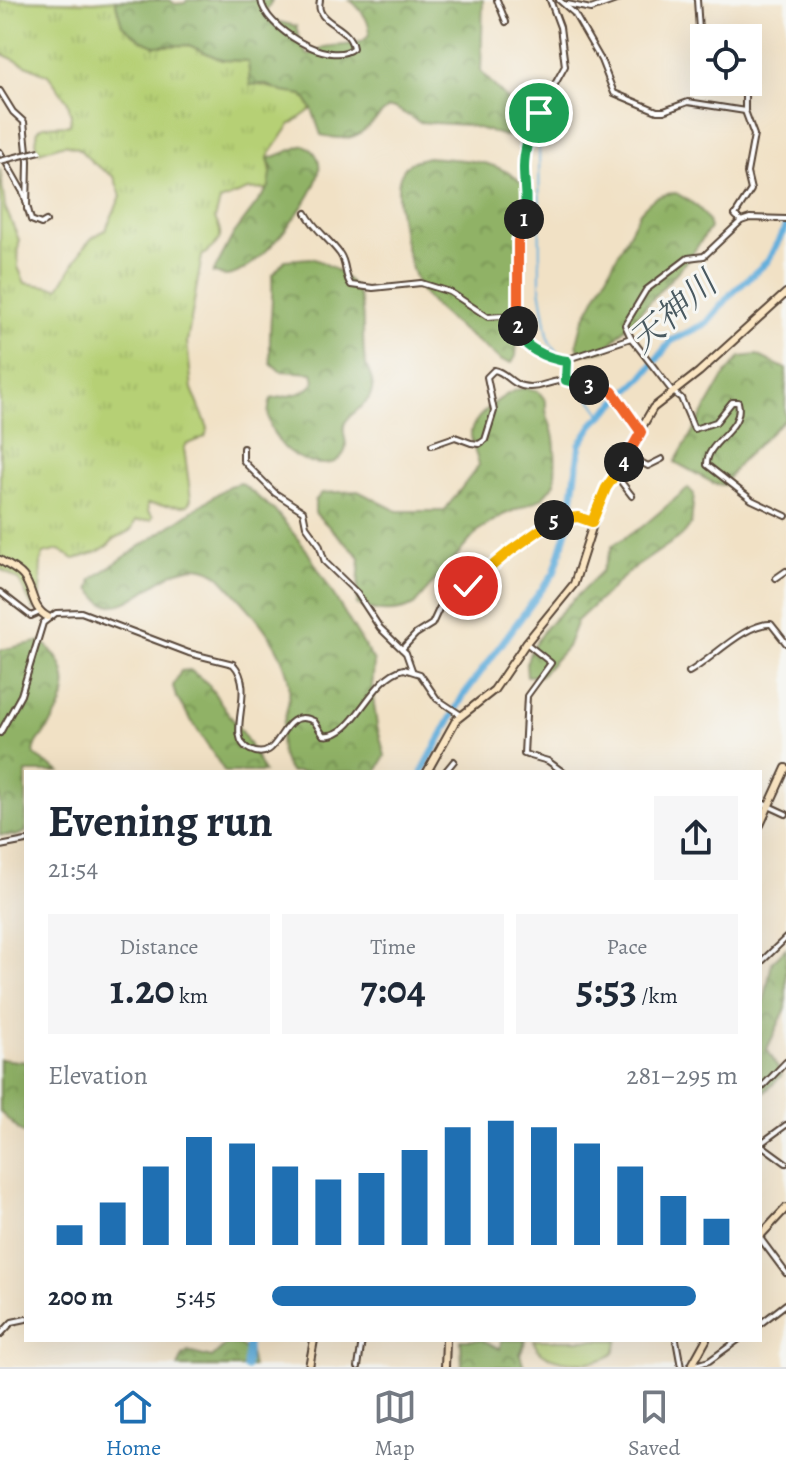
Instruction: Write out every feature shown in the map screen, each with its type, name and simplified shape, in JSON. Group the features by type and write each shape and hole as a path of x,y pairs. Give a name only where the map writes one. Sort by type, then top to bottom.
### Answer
{"street":[{"path":"261,0 263,10 291,37 330,53 347,53 354,44 345,31 321,15 318,8 320,0"},
{"path":"497,0 506,22"},
{"path":"550,0 560,27 565,66 527,141 524,172 527,205 518,241 518,332 522,342 557,360 567,361 631,338"},
{"path":"559,0 572,10 601,60 614,93 657,111 688,102 745,111"},
{"path":"565,4 591,9 616,0"},
{"path":"697,0 699,24"},
{"path":"0,91 13,112 24,122 28,161 27,209"},
{"path":"741,221 735,215 751,190 747,173 754,142 745,111 745,96"},
{"path":"0,161 40,151"},
{"path":"0,152 21,188 31,220 36,223 46,221"},
{"path":"306,213 318,232 342,256 345,276 351,285 373,288 421,283 442,288 488,317 501,316 518,332"},
{"path":"785,219 750,218 741,221 704,256 688,258 646,290 625,329 673,392 681,398 696,429 716,422 732,402 738,402 733,427 708,456 707,465 752,500 786,516"},
{"path":"428,770 459,714 494,690 526,643 574,584 592,522 606,488 653,408 699,372 786,293"},
{"path":"566,380 567,361"},
{"path":"432,445 455,437 479,444 485,440 494,411 487,383 492,371 501,371 515,383 526,386 566,380 609,389 641,432"},
{"path":"243,448 243,460 247,465 275,493 303,511 306,526 319,544 325,562 357,593 380,628 406,653 412,670"},
{"path":"628,455 648,466 662,459"},
{"path":"615,474 632,496"},
{"path":"402,649 416,634 432,624 446,594 473,584 545,525 562,518 578,517 592,522"},
{"path":"0,560 21,573 40,612 48,617"},
{"path":"776,578 786,571"},
{"path":"0,592 25,614 31,616 40,612"},
{"path":"0,733 21,695 39,632 48,617 62,611 81,612 189,653 233,664 243,680 239,734 246,747 254,751 273,746 292,719 298,717 314,721 323,735 335,735 348,725 376,687 397,671 412,670 420,674 437,699 459,714"},
{"path":"689,672 749,630 766,623 771,624 786,643"},
{"path":"526,643 551,663 527,696 524,754 560,770"},
{"path":"447,770 454,761"},
{"path":"552,764 554,770"},
{"path":"762,821 786,768"},
{"path":"762,803 786,814"},
{"path":"0,846 24,841"},
{"path":"762,961 786,938"},
{"path":"762,1087 786,1064"},
{"path":"762,1143 786,1125"},
{"path":"762,1145 786,1163"},
{"path":"762,1235 786,1208"},
{"path":"762,1240 786,1273"},
{"path":"762,1322 786,1304"},
{"path":"0,1335 12,1322 24,1319"},
{"path":"309,1367 314,1342"},
{"path":"358,1367 362,1342"},
{"path":"445,1367 446,1342"},
{"path":"676,1342 681,1367"},
{"path":"692,1366 704,1342"},
{"path":"692,1366 709,1361 735,1342"}],"green space":[{"path":"0,0 115,0 122,25 143,41 155,46 189,45 222,60 249,61 254,84 303,95 312,109 290,125 268,157 272,178 268,189 248,190 220,201 215,219 219,226 219,240 202,256 187,342 192,389 208,428 205,437 184,448 191,499 188,505 147,504 148,512 153,517 151,520 135,521 130,531 90,554 74,559 59,550 43,554 40,596 34,610 19,580 0,569 0,169 5,207 19,240 18,267 25,283 59,288 84,247 106,229 121,196 114,177 78,148 65,144 39,152 36,142 38,130 44,126 70,125 68,102 48,75 0,53"},
{"path":"115,0 170,0 175,4 187,0 272,0 265,14 267,19 296,26 301,45 308,55 325,47 357,43 369,35 368,22 350,0 483,0 481,72 521,114 521,125 516,135 505,136 467,125 419,122 395,108 388,108 366,129 352,137 321,135 312,109 303,95 283,92 264,84 250,85 248,61 222,60 189,45 155,46 142,41 122,25"},
{"path":"304,145 319,162 318,176 305,203 280,236 252,264 226,276 213,273 233,235 269,187 272,168 268,159"},
{"path":"428,157 490,165 523,184 522,276 516,356 512,363 502,361 449,319 429,301 417,282 403,232 399,182 407,165"},
{"path":"676,193 701,211 710,228 687,261 605,350 580,354 577,343 582,323 640,212 655,198"},
{"path":"311,258 338,272 358,294 362,309 365,361 372,384 367,401 345,423 344,453 338,460 322,464 303,460 287,450 274,434 269,417 271,399 302,392 315,381 313,373 280,371 271,363 270,352 272,276 285,260"},
{"path":"757,355 786,369 785,419 741,461 723,485 715,484 675,462 725,375 740,357"},
{"path":"526,388 538,391 546,401 555,446 555,483 541,499 503,515 479,530 414,605 386,611 357,604 360,557 315,513 315,501 322,493 358,491 397,511 444,511 479,465 471,436 478,418 493,404"},
{"path":"241,483 277,513 306,549 374,662 372,690 385,756 378,770 289,770 281,749 289,695 285,668 262,625 214,572 197,567 184,569 124,603 113,605 103,603 90,589 92,579 229,486"},
{"path":"688,488 694,494 691,524 684,534 630,571 577,621 567,647 540,676 527,676 526,664 531,650 546,627 602,571 613,545 642,527"},
{"path":"42,641 59,661 65,682 57,715 34,750 34,755 57,770 24,770 24,833 16,836 0,835 0,650"},
{"path":"190,670 207,683 247,740 263,770 224,770 176,697 173,686 181,671"},
{"path":"786,948 786,1008 767,1049 782,1075 762,1095 762,1006 772,962"},
{"path":"0,1059 24,1062 24,1133 0,1112"},
{"path":"461,1342 487,1342 500,1349 501,1342 525,1342 520,1354 524,1367 462,1367"},
{"path":"535,1342 617,1342 614,1353 596,1361 557,1360 538,1349"},
{"path":"239,1344 250,1353 253,1367 178,1367 188,1352 212,1358 226,1345"}],"waterway":[{"path":"548,101 539,123 540,288 549,341 602,415"},
{"name":"天神川","path":"423,770 463,696 554,573 569,524 580,444 593,424 643,377 671,341 707,323 731,294 768,261 786,226"},
{"name":"天神川","path":"246,1367 248,1342"}],"route":[{"path":"468,586 555,519 578,517 592,522 606,488 641,432 612,391 566,380 567,361 538,351 518,337 518,241 527,205 524,159 527,141 539,113"}]}
